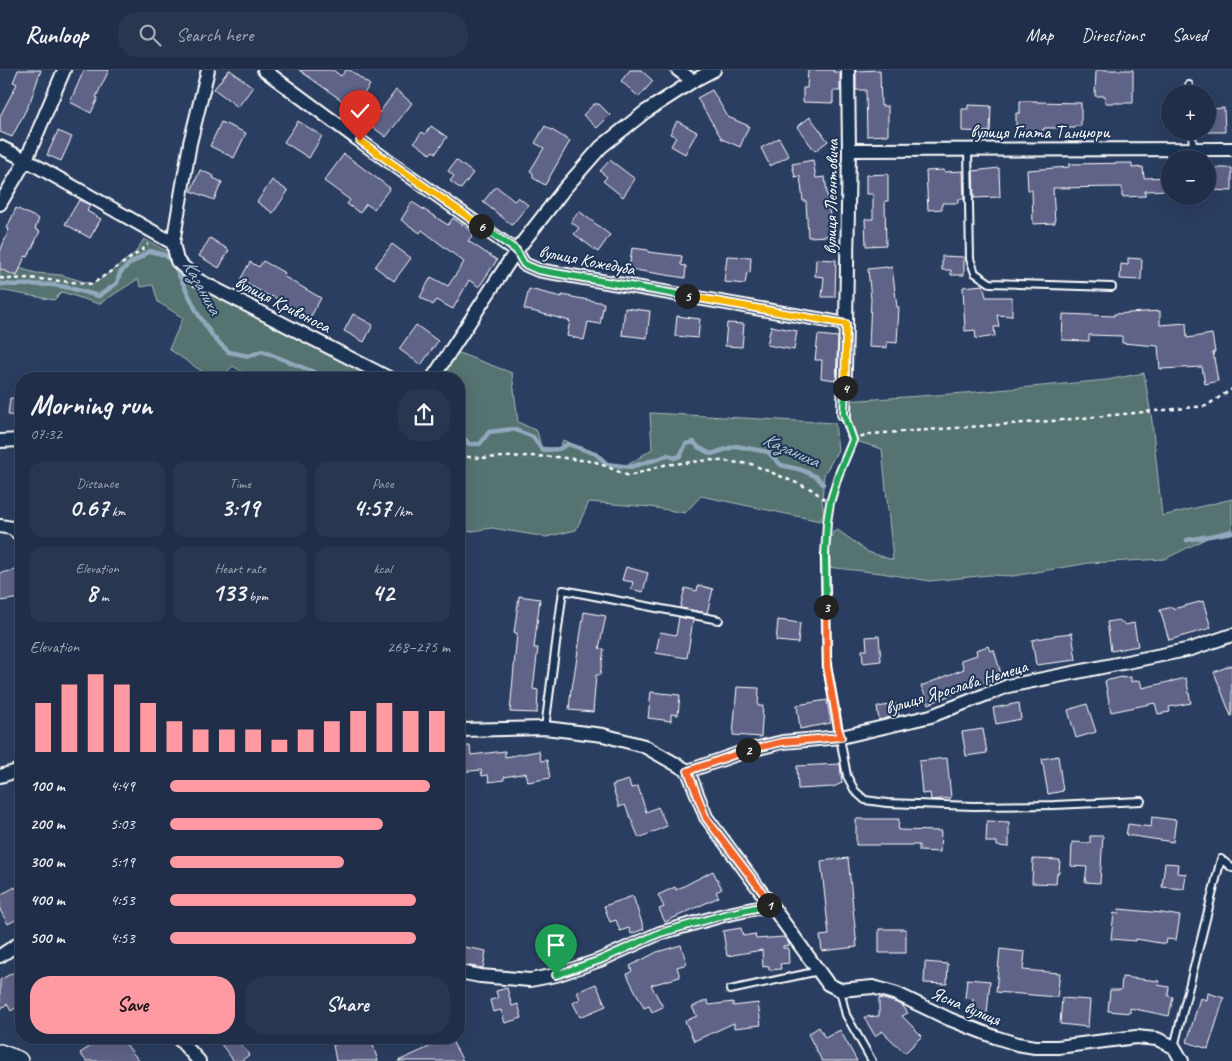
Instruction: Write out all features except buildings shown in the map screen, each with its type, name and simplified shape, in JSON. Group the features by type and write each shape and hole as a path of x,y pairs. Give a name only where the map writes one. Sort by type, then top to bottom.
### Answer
{"street":[{"path":"0,204 26,160 64,70"},
{"path":"0,147 173,243 190,143 208,70"},
{"name":"вулиця Кожедуба","path":"264,70 360,141 516,250 524,264 538,270 846,324"},
{"path":"678,70 693,81"},
{"path":"437,372 516,250 565,188 601,147 645,112 693,81 714,70"},
{"name":"вулиця Леонтовича","path":"846,324 849,150 848,70"},
{"name":"вулиця Гната Танцюри","path":"849,150 1232,149"},
{"name":"вулиця Кривоноса","path":"173,243 177,261 198,280 377,372"},
{"path":"844,414 846,324"},
{"path":"0,441 15,440"},
{"name":"вулиця Ярослава Нємеца","path":"688,771 746,751 783,742 841,737 932,716 1008,686 1191,649 1232,635"},
{"path":"465,730 544,728 603,735 644,746 688,771 706,818 772,905 828,984 840,990"},
{"path":"0,776 15,772"},
{"path":"465,973 530,980 547,977 600,960 660,933 724,915 772,905"},
{"path":"0,956 15,946"},
{"name":"Ясна вулиця","path":"840,990 873,987 896,994 949,1019 1016,1044 1035,1047 1058,1047 1136,1037 1157,1039 1174,1047"},
{"path":"184,1044 199,1061"},
{"path":"1174,1047 1182,1061"},
{"path":"0,1054 18,1061"}],"lane":[{"path":"1192,140 1193,149"},
{"path":"968,150 970,258 975,273 990,283 1112,287"},
{"path":"825,555 827,666 847,776 855,791 865,800 887,803 974,806 1142,801"},
{"path":"544,728 563,590 719,620"},
{"path":"1174,1047 1221,859 1232,868"},
{"path":"730,990 819,971"},
{"path":"840,990 846,1014 872,1061"}],"path":[{"path":"0,278 28,278 92,284 141,251 158,234"},
{"path":"853,440 871,434 1052,421 1206,406 1232,390"},
{"path":"825,555 830,503 838,476 853,440 844,414"},
{"path":"465,457 567,458 596,462 629,476 664,465 711,460 750,464 811,489 830,503"}],"green space":[{"path":"144,239 176,256 198,280 377,372 242,372 233,366 227,372 203,372 169,349 183,318 158,302 153,285 141,287 138,279 99,304 62,292 54,300 0,291 0,267 15,267 36,273 61,275 92,284 135,253"},
{"path":"451,350 512,373 518,422 537,431 541,447 559,449 563,440 601,456 608,464 628,465 652,449 650,413 835,423 838,450 824,475 822,501 824,513 820,521 701,496 685,513 650,507 589,502 576,530 546,537 492,528 465,532 465,372 437,372"},
{"path":"1144,373 1152,421 1162,516 1232,499 1232,529 1215,534 1165,559 1089,563 1013,576 989,575 930,581 826,567 825,555 833,532 838,530 868,552 893,560 882,449 859,442 844,414 845,401 965,393 1107,380"}],"waterway":[{"name":"Казаниха","path":"0,284 60,286 99,296 117,283 120,273 128,265 150,251 165,255 173,263 198,314 214,338 229,352 249,356 262,351 314,372"},
{"name":"Казаниха","path":"465,439 469,444 480,444 489,432 513,429 533,437 542,450 559,449 568,444 596,454 607,464 630,467 668,455 674,458 680,456 686,444 694,442 698,447 711,454 736,446 768,452 781,465 802,470 817,477 823,484"},
{"name":"Казаниха","path":"1187,540 1232,532"}],"route":[{"path":"360,141 516,250 524,264 538,270 846,324 844,414 853,440 838,476 830,503 825,555 827,666 841,737 783,742 746,751 688,771 706,818 772,905 724,915 660,933 600,960 556,975"}]}
